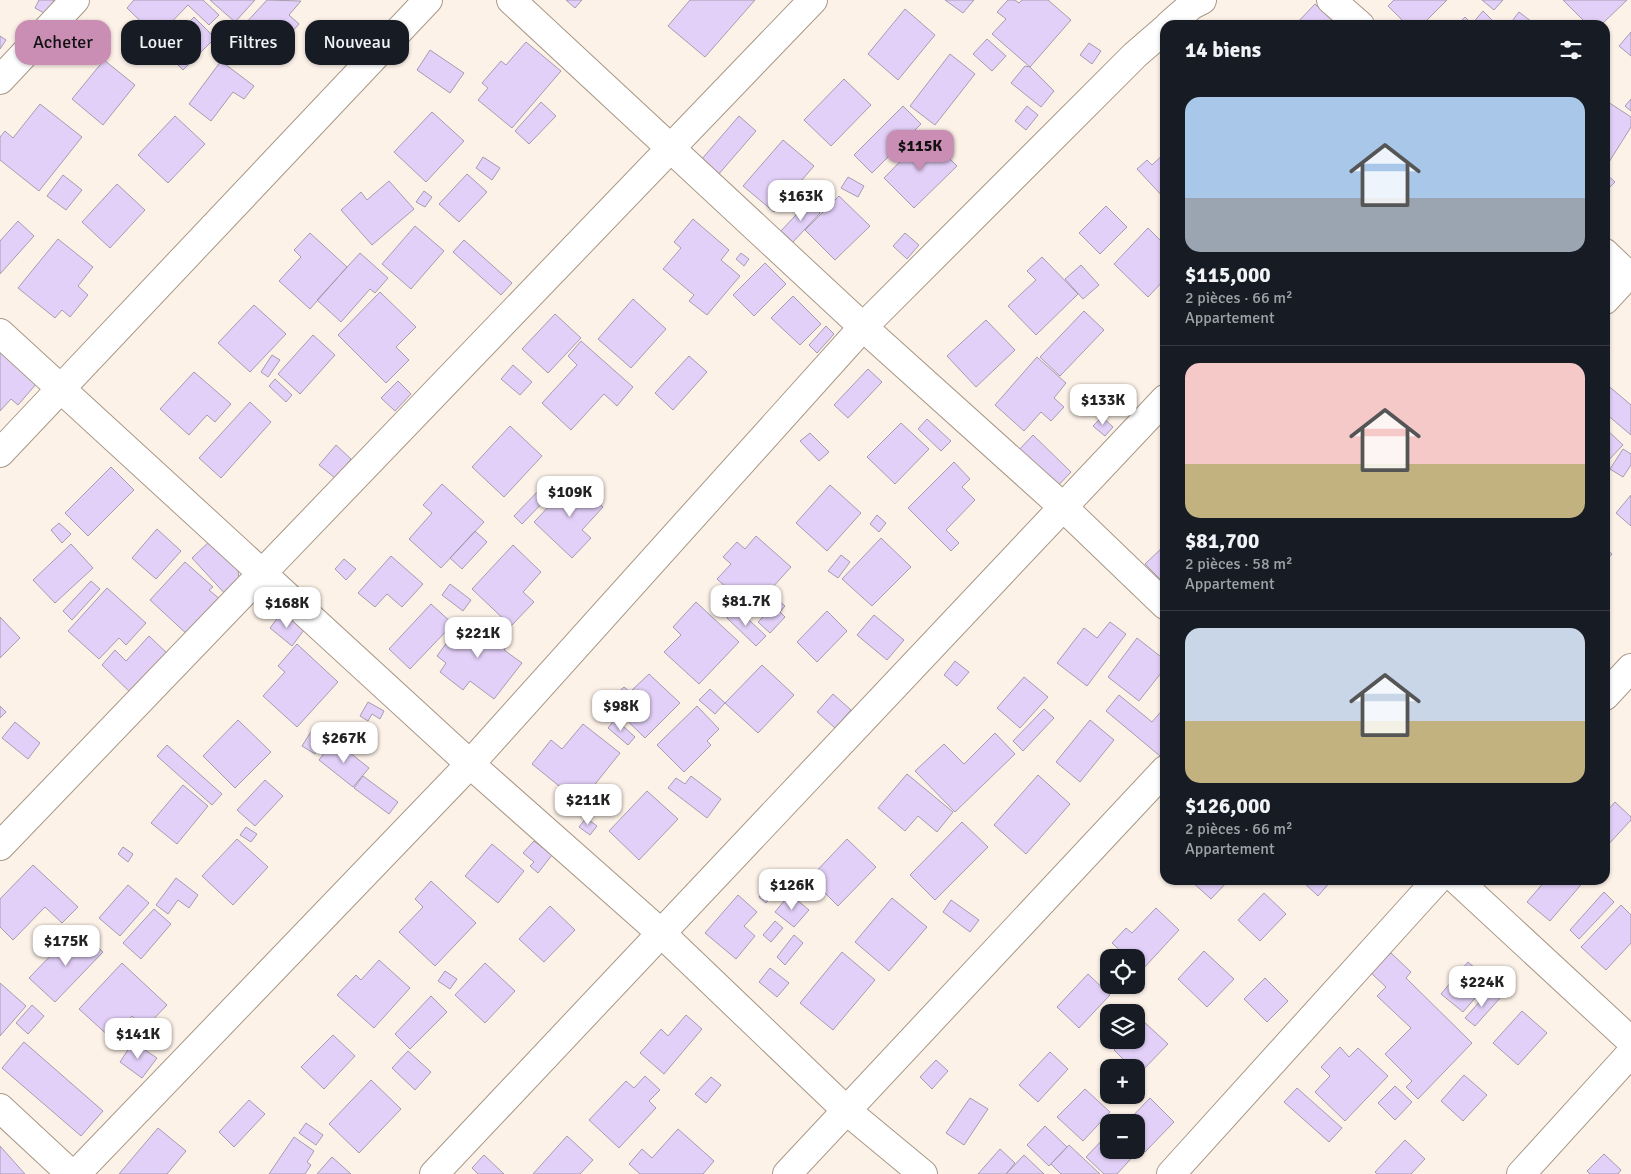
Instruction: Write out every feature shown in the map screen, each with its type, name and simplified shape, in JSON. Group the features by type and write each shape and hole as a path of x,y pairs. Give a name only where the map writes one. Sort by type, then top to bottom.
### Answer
{"street":[{"path":"0,80 75,0"},
{"path":"0,453 428,0"},
{"path":"511,0 863,327 1063,507 1160,600"},
{"path":"0,846 813,0"},
{"path":"1175,20 1192,5 1202,0"},
{"path":"1331,0 1354,20"},
{"path":"76,1174 470,764 863,327 1135,55 1160,33"},
{"path":"1610,258 1630,276 1610,295"},
{"path":"0,333 470,764 661,933 846,1111 923,1174"},
{"path":"434,1174 1160,404"},
{"path":"1610,691 1631,668"},
{"path":"787,1174 1160,775"},
{"path":"1171,1174 1432,885"},
{"path":"1462,885 1631,1042"},
{"path":"1521,1174 1631,1053"},
{"path":"0,1108 71,1174"}],"building":[{"path":"39,0 54,0 46,14 35,8"},
{"path":"134,0 203,0 219,15 214,20 211,20 209,25 188,5 173,20 139,20 127,8"},
{"path":"210,0 255,0 237,20 233,20"},
{"path":"267,0 301,1 289,15 295,20 249,20"},
{"path":"566,0 582,0 575,8"},
{"path":"690,0 755,0 705,57 668,26"},
{"path":"945,0 974,0 963,13"},
{"path":"1008,0 1015,0 1019,3 1022,0 1048,0 1071,20 1030,67 992,34 1006,19 997,12"},
{"path":"1394,0 1447,0 1427,20 1402,20 1388,6"},
{"path":"1482,0 1503,0 1494,10"},
{"path":"1563,0 1627,0 1606,20 1583,20"},
{"path":"1315,4 1332,20 1300,20"},
{"path":"905,9 935,35 898,80 868,54"},
{"path":"1483,11 1492,20 1475,20"},
{"path":"1519,12 1529,20 1513,20"},
{"path":"295,20 299,24 295,29"},
{"path":"201,24 211,34 211,42 201,52"},
{"path":"1631,32 1631,56 1619,46"},
{"path":"0,36 6,40 0,49"},
{"path":"987,39 1006,56 992,71 973,54"},
{"path":"526,42 561,71 512,128 478,100 488,88 482,83 501,61 506,65"},
{"path":"1089,43 1101,51 1092,64 1080,55"},
{"path":"430,50 464,73 450,93 417,70"},
{"path":"950,54 975,74 935,125 910,106"},
{"path":"100,65 110,65 135,85 103,125 72,99"},
{"path":"178,65 188,65 183,70"},
{"path":"218,65 226,65 254,86 244,99 233,92 211,121 189,104"},
{"path":"1025,66 1030,67 1054,91 1041,107 1011,83"},
{"path":"844,79 871,105 831,146 804,120"},
{"path":"1631,99 1631,111 1625,106"},
{"path":"541,102 556,116 529,144 515,131"},
{"path":"1610,103 1631,117 1631,127 1610,160"},
{"path":"40,104 82,137 39,191 0,160 0,137 5,131 13,138"},
{"path":"903,106 921,124 872,173 854,155"},
{"path":"1027,106 1038,115 1026,130 1015,121"},
{"path":"432,112 464,141 426,182 394,152"},
{"path":"175,116 205,144 168,183 138,155"},
{"path":"739,116 756,131 718,175 701,160"},
{"path":"926,135 957,166 914,208 884,178"},
{"path":"783,140 814,166 774,212 743,186"},
{"path":"483,157 500,168 492,180 476,168"},
{"path":"1160,158 1160,194 1137,169 1147,160 1152,165"},
{"path":"467,174 487,192 459,222 439,204"},
{"path":"63,175 82,190 66,210 47,196"},
{"path":"848,177 864,186 858,197 841,188"},
{"path":"1610,178 1615,182 1610,187"},
{"path":"389,181 414,209 372,245 341,210 361,192 367,200"},
{"path":"117,184 145,210 110,248 82,222"},
{"path":"424,191 432,197 425,207 416,202"},
{"path":"839,196 870,226 835,260 805,230"},
{"path":"808,202 820,213 793,242 781,231"},
{"path":"1106,206 1127,227 1100,254 1079,233"},
{"path":"693,219 729,250 721,260 740,276 707,315 689,301 694,295 663,269 681,248 674,242"},
{"path":"18,221 34,236 0,274 0,241"},
{"path":"415,226 444,251 411,289 382,264"},
{"path":"1148,228 1160,240 1160,284 1148,297 1114,264"},
{"path":"310,233 347,267 310,309 279,281 301,257 294,250"},
{"path":"905,233 919,245 907,259 893,246"},
{"path":"58,239 93,267 78,286 88,295 70,317 62,310 55,318 18,288"},
{"path":"464,240 512,283 501,295 453,252"},
{"path":"360,253 388,278 375,293 370,289 341,322 317,300"},
{"path":"741,253 749,259 744,266 736,259"},
{"path":"1042,257 1078,294 1036,335 1008,306 1036,280 1027,271"},
{"path":"765,263 786,284 754,316 733,295"},
{"path":"1081,265 1099,285 1083,299 1065,279"},
{"path":"380,292 416,327 396,347 409,360 386,383 338,335"},
{"path":"793,296 821,324 800,345 771,318"},
{"path":"633,299 666,329 631,368 598,339"},
{"path":"254,305 286,334 250,372 218,343"},
{"path":"1084,311 1104,330 1060,376 1040,357"},
{"path":"555,314 581,338 548,373 522,349"},
{"path":"986,320 1015,350 976,387 947,356"},
{"path":"826,326 834,334 817,353 809,345"},
{"path":"313,335 335,355 300,394 278,374"},
{"path":"581,341 633,387 617,406 604,394 571,430 542,403 577,365 568,356"},
{"path":"0,350 37,383 18,405 11,399 0,411"},
{"path":"272,355 280,360 268,377 261,372"},
{"path":"689,356 707,372 673,410 655,393"},
{"path":"1037,357 1066,383 1054,398 1064,407 1051,421 1041,412 1024,431 995,405"},
{"path":"513,365 532,382 520,395 501,379"},
{"path":"868,369 882,382 848,418 834,405"},
{"path":"194,372 231,404 215,422 207,415 189,435 160,409"},
{"path":"275,379 292,395 286,402 269,386"},
{"path":"398,381 411,394 395,411 381,398"},
{"path":"1610,387 1631,405 1631,435 1610,417"},
{"path":"250,402 271,422 221,478 199,458"},
{"path":"1102,417 1113,427 1105,436 1093,426"},
{"path":"927,419 951,441 941,451 918,429"},
{"path":"901,423 929,449 895,484 867,457"},
{"path":"510,426 542,456 504,497 472,467"},
{"path":"810,433 829,452 819,461 800,441"},
{"path":"1610,433 1623,445 1610,459"},
{"path":"1033,435 1071,472 1054,490 1016,453"},
{"path":"336,445 351,459 335,478 319,465"},
{"path":"1623,449 1631,454 1631,465 1623,477 1610,469"},
{"path":"954,462 970,479 962,487 975,500 946,530 959,543 951,551 908,508"},
{"path":"111,467 134,490 88,536 65,513"},
{"path":"574,480 603,507 582,530 591,538 572,558 534,522"},
{"path":"442,484 484,522 441,568 409,539 432,513 423,505"},
{"path":"830,485 861,513 827,551 796,523"},
{"path":"540,489 548,497 522,524 514,516"},
{"path":"1631,495 1631,526 1616,513"},
{"path":"877,515 886,523 879,532 870,524"},
{"path":"59,523 71,534 62,543 51,530"},
{"path":"157,529 181,551 156,579 132,558"},
{"path":"475,531 487,542 462,569 450,558"},
{"path":"756,536 791,567 752,610 717,579 731,564 723,557 737,542 745,549"},
{"path":"881,538 911,567 872,606 842,579"},
{"path":"212,539 238,566 239,585 228,597 192,558"},
{"path":"71,544 93,568 55,603 33,580"},
{"path":"513,545 541,572 523,592 534,602 511,626 472,589"},
{"path":"1160,550 1160,579 1145,564"},
{"path":"841,555 850,562 838,578 828,571"},
{"path":"391,556 423,584 402,607 387,594 375,607 358,593"},
{"path":"344,559 356,569 346,580 335,569"},
{"path":"185,562 213,587 209,590 221,600 189,636 150,600"},
{"path":"91,581 100,589 72,620 63,611"},
{"path":"450,584 471,600 463,611 442,595"},
{"path":"107,588 146,623 126,645 119,638 99,659 68,631"},
{"path":"777,599 785,606 780,612 785,617 770,633 758,622 764,616 757,610 767,600 771,604"},
{"path":"696,602 739,642 699,684 664,652 681,635 673,627"},
{"path":"431,604 453,624 410,669 389,649"},
{"path":"736,608 766,636 756,646 727,618"},
{"path":"827,611 847,631 817,662 797,642"},
{"path":"282,612 304,630 292,646 270,628"},
{"path":"874,615 904,640 887,660 857,635"},
{"path":"0,617 20,638 0,658"},
{"path":"464,619 483,633 488,627 509,643 504,650 522,663 494,699 470,681 463,690 440,672 446,663 437,656"},
{"path":"1110,622 1126,634 1087,686 1057,663 1084,628 1097,638"},
{"path":"149,636 171,657 134,696 102,665 115,650 126,661"},
{"path":"1137,638 1160,656 1160,674 1139,701 1108,677"},
{"path":"297,644 338,682 297,727 263,696 285,672 278,666"},
{"path":"955,661 969,672 957,686 944,675"},
{"path":"762,665 794,695 758,733 725,703"},
{"path":"649,674 680,703 645,738 608,702 624,687 630,692"},
{"path":"1024,677 1048,697 1020,728 997,708"},
{"path":"710,689 725,703 715,714 699,700"},
{"path":"833,694 851,710 835,728 817,712"},
{"path":"1119,695 1152,722 1160,713 1160,756 1106,711"},
{"path":"368,702 384,711 380,719 372,714 368,721 360,716"},
{"path":"0,706 6,712 0,718"},
{"path":"697,706 719,729 707,741 711,745 684,772 657,745"},
{"path":"1044,709 1054,718 1023,751 1013,741"},
{"path":"615,719 635,737 628,745 608,728"},
{"path":"238,720 271,752 235,788 203,756"},
{"path":"1090,720 1114,740 1080,782 1056,762"},
{"path":"15,722 40,743 28,759 2,738"},
{"path":"583,724 620,753 580,803 532,764 551,740 562,749"},
{"path":"314,727 327,736 315,754 302,746"},
{"path":"995,733 1015,754 955,812 915,771 944,744 964,764"},
{"path":"334,740 369,768 353,787 319,760"},
{"path":"167,745 222,794 212,805 157,756"},
{"path":"907,774 953,812 937,832 918,816 905,831 878,808"},
{"path":"1038,775 1070,804 1026,854 994,825"},
{"path":"363,776 398,802 389,814 354,788"},
{"path":"691,776 721,799 707,818 668,788 676,778 685,784"},
{"path":"265,780 283,796 255,826 237,810"},
{"path":"183,785 208,806 177,844 151,823"},
{"path":"647,791 678,819 639,860 609,831"},
{"path":"1615,802 1631,817 1631,820 1610,843 1610,808"},
{"path":"586,818 597,826 590,835 579,827"},
{"path":"962,822 988,847 935,900 910,875"},
{"path":"246,827 257,834 251,842 240,835"},
{"path":"237,839 268,867 233,905 202,876"},
{"path":"847,839 876,867 838,906 810,878"},
{"path":"534,841 552,855 538,873 530,866 534,862 523,853"},
{"path":"492,844 524,871 498,903 465,876"},
{"path":"123,847 133,854 128,862 118,854"},
{"path":"33,865 78,907 62,923 45,907 13,940 0,927 0,899"},
{"path":"176,878 198,895 189,908 178,900 168,914 156,905"},
{"path":"774,878 782,884 766,903 759,897"},
{"path":"431,881 476,923 435,966 399,932 423,907 415,899"},
{"path":"128,885 149,903 120,936 99,918"},
{"path":"1196,885 1224,885 1211,899"},
{"path":"1306,885 1328,885 1318,896"},
{"path":"1542,885 1581,885 1550,921 1527,902"},
{"path":"1604,892 1614,902 1579,939 1570,930"},
{"path":"1264,893 1286,914 1260,941 1238,920"},
{"path":"790,894 809,910 794,927 775,912"},
{"path":"738,895 757,912 744,926 755,936 736,959 705,933"},
{"path":"892,898 927,927 889,971 855,942"},
{"path":"951,900 979,920 970,932 943,912"},
{"path":"1621,905 1631,915 1631,943 1606,970 1581,947"},
{"path":"550,906 575,930 544,962 519,939"},
{"path":"1156,908 1179,930 1145,967 1145,949 1118,949 1112,943 1126,928 1132,933"},
{"path":"154,909 171,924 141,959 123,943"},
{"path":"775,921 783,928 771,942 763,935"},
{"path":"83,933 103,952 55,1002 29,978 57,949 63,954"},
{"path":"794,935 803,943 785,965 777,957"},
{"path":"1204,951 1234,979 1207,1007 1178,979"},
{"path":"842,952 875,980 833,1030 800,1003"},
{"path":"1391,953 1411,972 1406,978 1472,1043 1418,1099 1406,1087 1412,1081 1385,1054 1411,1028 1377,996 1386,987 1371,973"},
{"path":"379,960 410,988 374,1028 337,995 356,975 361,980"},
{"path":"1468,962 1490,981 1463,1012 1441,994"},
{"path":"122,963 167,1005 145,1028 132,1016 112,1039 79,1009"},
{"path":"485,963 515,991 485,1023 455,995"},
{"path":"770,968 789,983 777,997 759,982"},
{"path":"445,971 457,979 450,989 438,981"},
{"path":"1088,974 1100,985 1100,994 1110,995 1079,1028 1057,1007"},
{"path":"1265,978 1288,1001 1267,1022 1244,999"},
{"path":"0,983 26,1006 0,1036"},
{"path":"1490,990 1500,998 1475,1026 1465,1018"},
{"path":"431,996 447,1012 410,1049 395,1034"},
{"path":"32,1005 44,1016 28,1034 16,1023"},
{"path":"1522,1011 1547,1033 1518,1065 1493,1043"},
{"path":"686,1015 702,1029 664,1074 640,1053 661,1029 668,1036"},
{"path":"1145,1023 1168,1044 1145,1068 1145,1059 1123,1059 1114,1050 1145,1049"},
{"path":"333,1035 355,1056 324,1089 301,1067"},
{"path":"24,1042 103,1111 81,1136 2,1068"},
{"path":"133,1042 157,1058 142,1078 120,1062"},
{"path":"1340,1047 1349,1057 1358,1048 1388,1076 1345,1121 1315,1092 1330,1076 1321,1067"},
{"path":"408,1051 431,1072 415,1090 392,1068"},
{"path":"1050,1052 1068,1069 1038,1102 1019,1085"},
{"path":"936,1060 948,1071 932,1089 920,1077"},
{"path":"1464,1075 1487,1095 1463,1121 1441,1101"},
{"path":"645,1076 660,1090 649,1101 656,1108 619,1148 589,1120 626,1081 634,1088"},
{"path":"711,1077 721,1085 706,1103 695,1094"},
{"path":"371,1080 401,1109 359,1153 329,1124"},
{"path":"1395,1086 1412,1102 1395,1120 1378,1103"},
{"path":"1297,1088 1342,1128 1329,1142 1284,1102"},
{"path":"1085,1089 1110,1112 1108,1114 1100,1114 1100,1123 1083,1141 1057,1117"},
{"path":"970,1098 988,1109 964,1145 946,1133"},
{"path":"1150,1098 1174,1122 1145,1152 1145,1114 1135,1114"},
{"path":"249,1100 265,1114 234,1147 219,1132"},
{"path":"306,1123 323,1135 316,1145 299,1133"},
{"path":"1045,1126 1067,1147 1049,1166 1027,1145"},
{"path":"158,1128 186,1151 167,1174 119,1174"},
{"path":"678,1129 714,1161 703,1174 640,1174 629,1164 642,1149 652,1158"},
{"path":"567,1136 593,1160 580,1174 533,1174"},
{"path":"294,1137 314,1151 307,1162 311,1165 305,1174 269,1174"},
{"path":"1405,1140 1425,1159 1411,1174 1377,1174 1375,1172"},
{"path":"1100,1142 1100,1159 1131,1159 1117,1174 1104,1174 1086,1157"},
{"path":"1069,1145 1100,1174 1061,1174 1051,1164"},
{"path":"0,1146 25,1174 0,1174"},
{"path":"1000,1149 1015,1163 1006,1174 978,1174"},
{"path":"1604,1154 1621,1170 1618,1174 1590,1174 1587,1171"},
{"path":"484,1155 504,1174 478,1174 472,1168"},
{"path":"1024,1155 1044,1174 1006,1174"},
{"path":"332,1157 351,1174 317,1174"}]}
